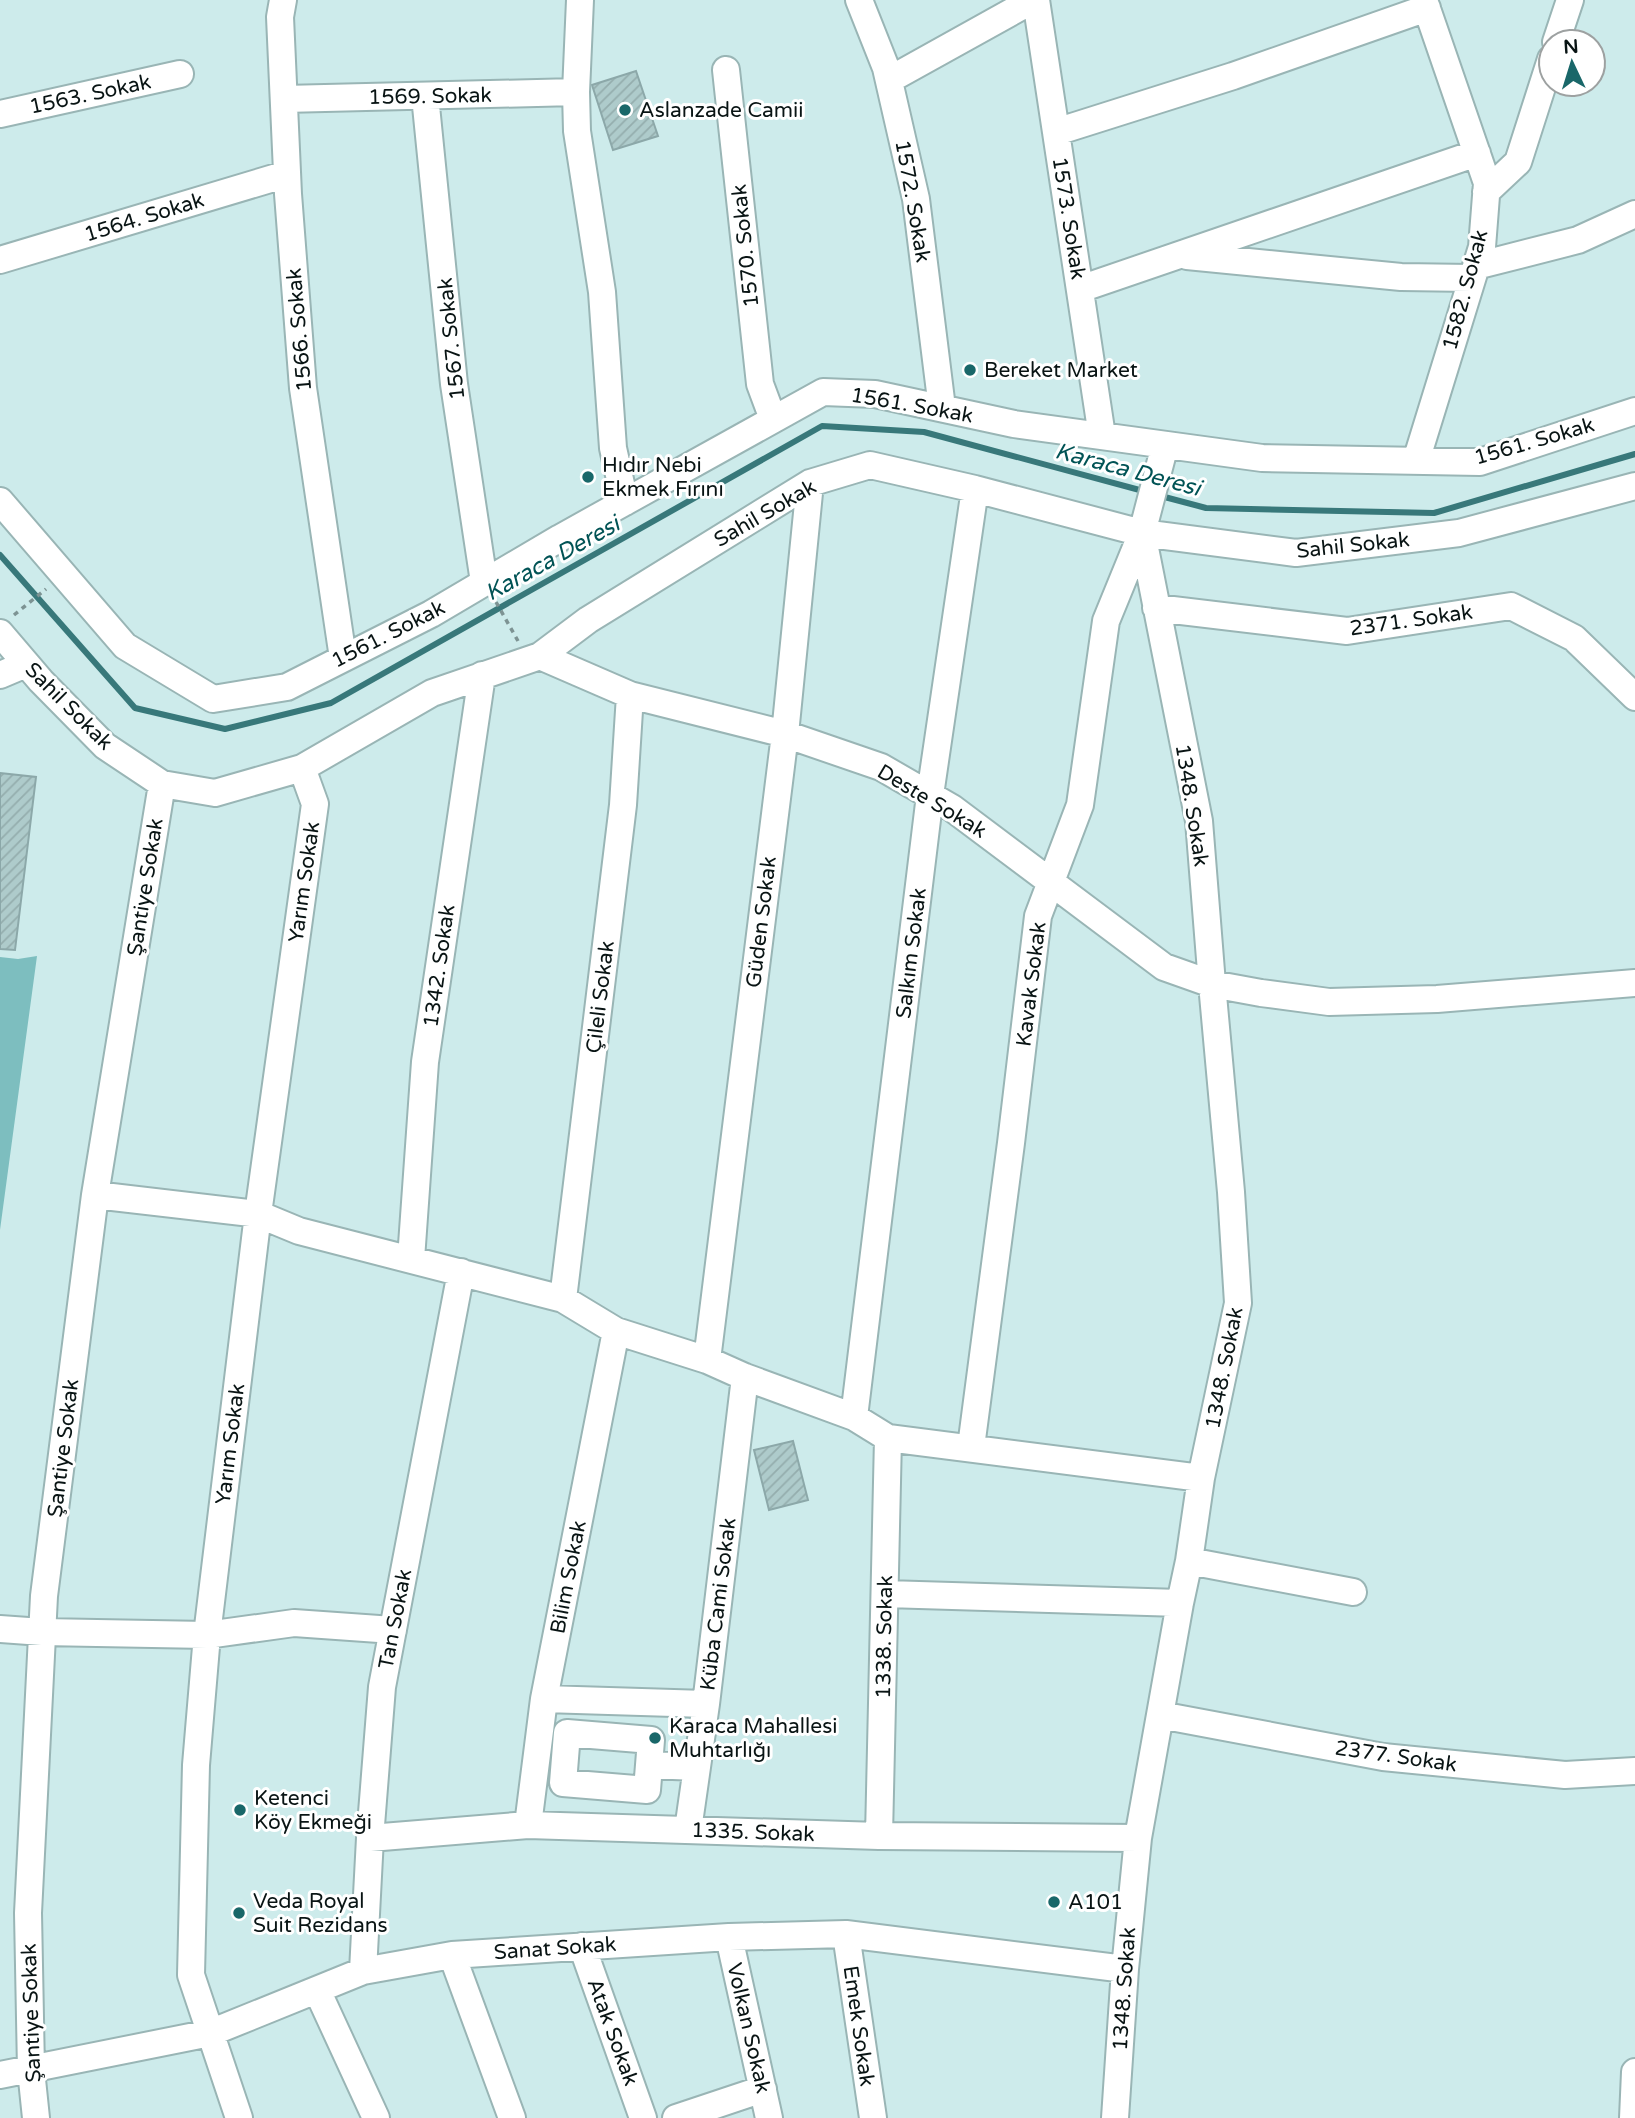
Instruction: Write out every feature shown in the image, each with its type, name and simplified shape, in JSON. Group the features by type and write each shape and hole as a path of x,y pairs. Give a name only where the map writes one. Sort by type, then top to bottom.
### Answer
{"street":[{"name":"1566. Sokak","path":"283,0 280,17 287,174 303,388 342,658"},
{"path":"580,0 577,131 602,292 613,448 625,502"},
{"name":"1572. Sokak","path":"859,0 886,68 916,199 942,408"},
{"path":"889,80 1035,0"},
{"name":"1573. Sokak","path":"1035,0 1102,436"},
{"path":"1561,28 1570,0"},
{"path":"1056,132 1233,76 1425,4"},
{"name":"1582. Sokak","path":"1416,461 1482,247 1487,183 1425,4"},
{"name":"1570. Sokak","path":"726,70 760,384 773,419"},
{"name":"1563. Sokak","path":"0,114 180,74"},
{"name":"1569. Sokak","path":"284,99 576,92"},
{"name":"1567. Sokak","path":"425,96 454,384 485,582"},
{"path":"1486,192 1518,162 1539,98"},
{"path":"1080,289 1477,153"},
{"name":"1564. Sokak","path":"0,260 287,174"},
{"path":"1179,256 1401,277 1474,272 1578,240 1635,214"},
{"name":"1561. Sokak","path":"0,501 125,646 213,699 287,687 431,614 823,392 874,394 1014,424 1262,458 1480,462 1635,411"},
{"name":"Kavak Sokak","path":"971,1447 1012,1143 1038,916 1080,805 1106,621 1142,533 1165,445"},
{"name":"Sahil Sokak","path":"5,625 26,664 105,746 162,784 215,793 302,768 432,693 534,658 588,620 810,483 870,465 975,489 1142,533 1296,553 1458,533 1635,486"},
{"name":"Güden Sokak","path":"707,1360 785,734 810,483"},
{"name":"Salkım Sokak","path":"854,1417 930,795 975,489"},
{"name":"1348. Sokak","path":"1115,2118 1125,1969 1138,1838 1189,1561 1201,1478 1238,1303 1199,821 1142,533"},
{"name":"2371. Sokak","path":"1156,608 1347,631 1511,606 1574,638 1635,697"},
{"name":"Deste Sokak","path":"534,658 630,695 785,734 881,767 952,808 1164,967 1212,984 1329,1002 1437,999 1635,983"},
{"path":"0,675 26,664"},
{"name":"1342. Sokak","path":"411,1259 425,1062 482,675"},
{"name":"Çileli Sokak","path":"563,1299 623,805 630,695"},
{"name":"Yarım Sokak","path":"239,2118 191,1975 196,1765 206,1635 258,1214 315,804 302,768"},
{"name":"Şantiye Sokak","path":"36,2118 31,2070 28,1913 44,1596 95,1195 162,784"},
{"path":"95,1195 258,1214 299,1231 563,1299 616,1331 707,1360 854,1417 888,1438 1201,1478"},
{"name":"Tan Sokak","path":"363,1971 382,1688 461,1272"},
{"name":"Bilim Sokak","path":"528,1825 544,1699 616,1331"},
{"name":"Küba Cami Sokak","path":"688,1830 746,1377"},
{"name":"1338. Sokak","path":"879,1836 888,1438"},
{"path":"1189,1561 1353,1592"},
{"path":"886,1594 1180,1602"},
{"path":"0,1629 206,1635 294,1623 393,1630"},
{"path":"544,1699 706,1704"},
{"path":"615,1737 620,1702"},
{"name":"2377. Sokak","path":"1160,1715 1383,1757 1564,1775 1635,1771"},
{"path":"567,1733 615,1737 651,1740 647,1790 563,1783 567,1733"},
{"path":"537,1752 565,1755"},
{"path":"649,1765 697,1767"},
{"path":"602,1827 608,1787"},
{"name":"1335. Sokak","path":"370,1838 528,1825 879,1836 1138,1838"},
{"name":"Sanat Sokak","path":"0,2075 210,2033 363,1971 452,1955 729,1937 846,1934 1125,1969"},
{"name":"Emek Sokak","path":"846,1934 873,2118"},
{"name":"Volkan Sokak","path":"729,1937 769,2118"},
{"name":"Atak Sokak","path":"582,1946 643,2118"},
{"path":"452,1955 512,2118"},
{"path":"317,1990 376,2118"},
{"path":"1633,2118 1635,2072"},
{"path":"676,2118 763,2089"}],"path":[{"path":"5,625 64,575"},
{"path":"485,582 534,658"}],"shaded area":[{"path":"37,956 0,1230 0,957 18,959"}],"building":[{"name":"Aslanzade Camii","path":"636,71 658,136 613,150 592,85"},
{"path":"0,773 36,777 15,950 0,949"},
{"path":"793,1441 808,1500 769,1510 754,1450"}],"waterway":[{"name":"Karaca Deresi","path":"0,555 135,708 225,729 331,703 822,426 924,432 1147,492"},
{"name":"Karaca Deresi","path":"1157,495 1206,508 1434,513 1635,454"}],"place":[{"name":"Aslanzade Camii","path":"625,110"},
{"name":"Bereket Market","path":"970,370"},
{"name":"Hıdır Nebi Ekmek Fırını","path":"588,477"},
{"name":"Karaca Mahallesi Muhtarlığı","path":"655,1738"},
{"name":"Ketenci Köy Ekmeği","path":"240,1810"},
{"name":"A101","path":"1054,1902"},
{"name":"Veda Royal Suit Rezidans","path":"239,1913"}]}
